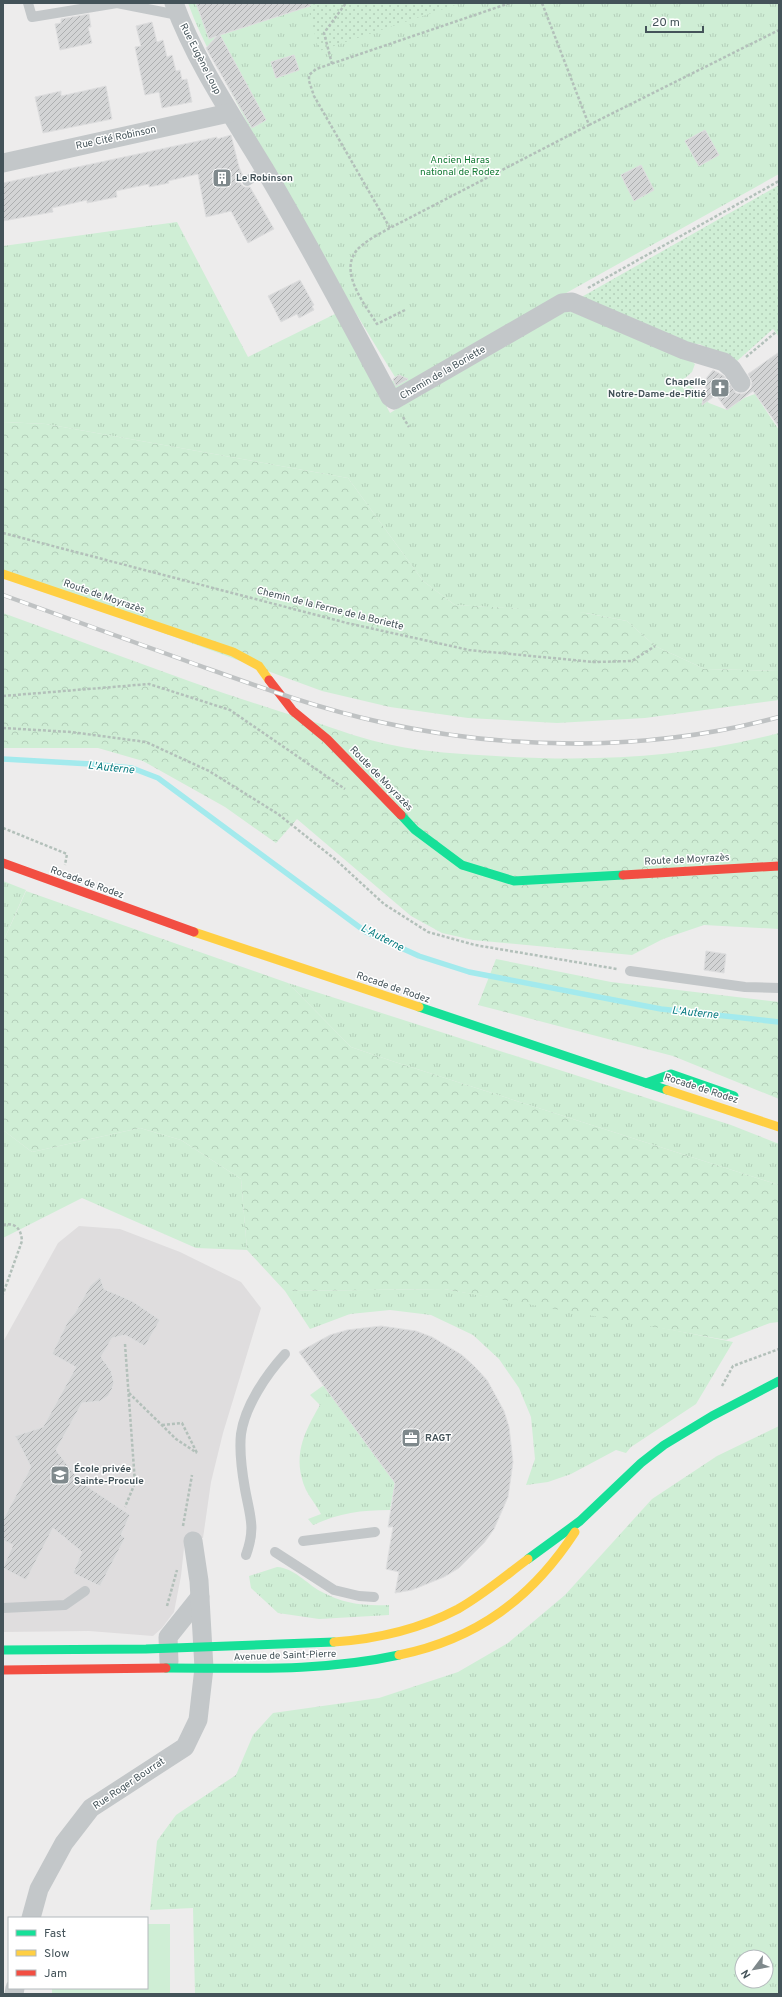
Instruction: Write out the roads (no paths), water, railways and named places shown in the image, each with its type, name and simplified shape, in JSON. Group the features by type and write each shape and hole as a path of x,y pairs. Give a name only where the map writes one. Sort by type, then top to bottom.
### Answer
{"street":[{"name":"Rue Eugène Loup","path":"176,9 209,79 229,113"},
{"name":"Rue Cité Robinson","path":"3,163 229,113"},
{"name":"Chemin de la Boriette","path":"229,113 265,170 324,274 390,397 394,400 562,303 572,302 684,350 705,358 716,359 737,376"},
{"name":"Route de Moyrazès","path":"3,574 233,652 259,666 293,711 327,739 415,830 462,865 514,881 779,866"},
{"name":"Rocade de Rodez","path":"3,864 208,937 779,1127"},
{"path":"646,1083 671,1074 742,1099"},
{"name":"Avenue de Saint-Pierre","path":"203,1658 381,1636 423,1624 457,1610 495,1586 530,1557 587,1517 649,1457 703,1419 779,1381"},
{"name":"Avenue de Saint-Pierre","path":"203,1658 314,1668 344,1665 411,1654 479,1626 515,1602 545,1574 587,1517"},
{"name":"Rue Roger Bourrat","path":"31,1917 39,1889 64,1843 91,1808 185,1747 198,1720 203,1658 200,1597 193,1541"},
{"path":"3,1650 169,1659 168,1637 200,1597"},
{"path":"3,1670 88,1669"}],"lane":[{"path":"28,3 32,17 116,3 176,9"},
{"path":"247,181 265,170"},
{"path":"630,971 746,987 779,988"},
{"path":"246,1555 251,1540 252,1522 241,1457 241,1433 257,1392 268,1374 285,1354"},
{"path":"303,1541 375,1532"},
{"path":"275,1552 334,1590 359,1596 374,1597"},
{"path":"3,1608 65,1605 85,1591"},
{"path":"88,1669 103,1659 324,1657 381,1636"}],"waterway":[{"name":"L'Auterne","path":"3,759 132,768 158,778 366,932 419,956 469,972 661,1009 779,1022"}],"railway":[{"path":"3,595 285,696 332,710 429,732 529,742 580,744 631,742 681,737 779,717"}],"place":[{"name":"Le Robinson","path":"222,178"},
{"name":"Chapelle Notre-Dame-de-Pitié","path":"720,388"},
{"name":"RAGT","path":"411,1438"},
{"name":"École privée Sainte-Procule","path":"60,1475"}],"park label":[{"name":"Ancien Haras national de Rodez","path":"460,166"}]}
